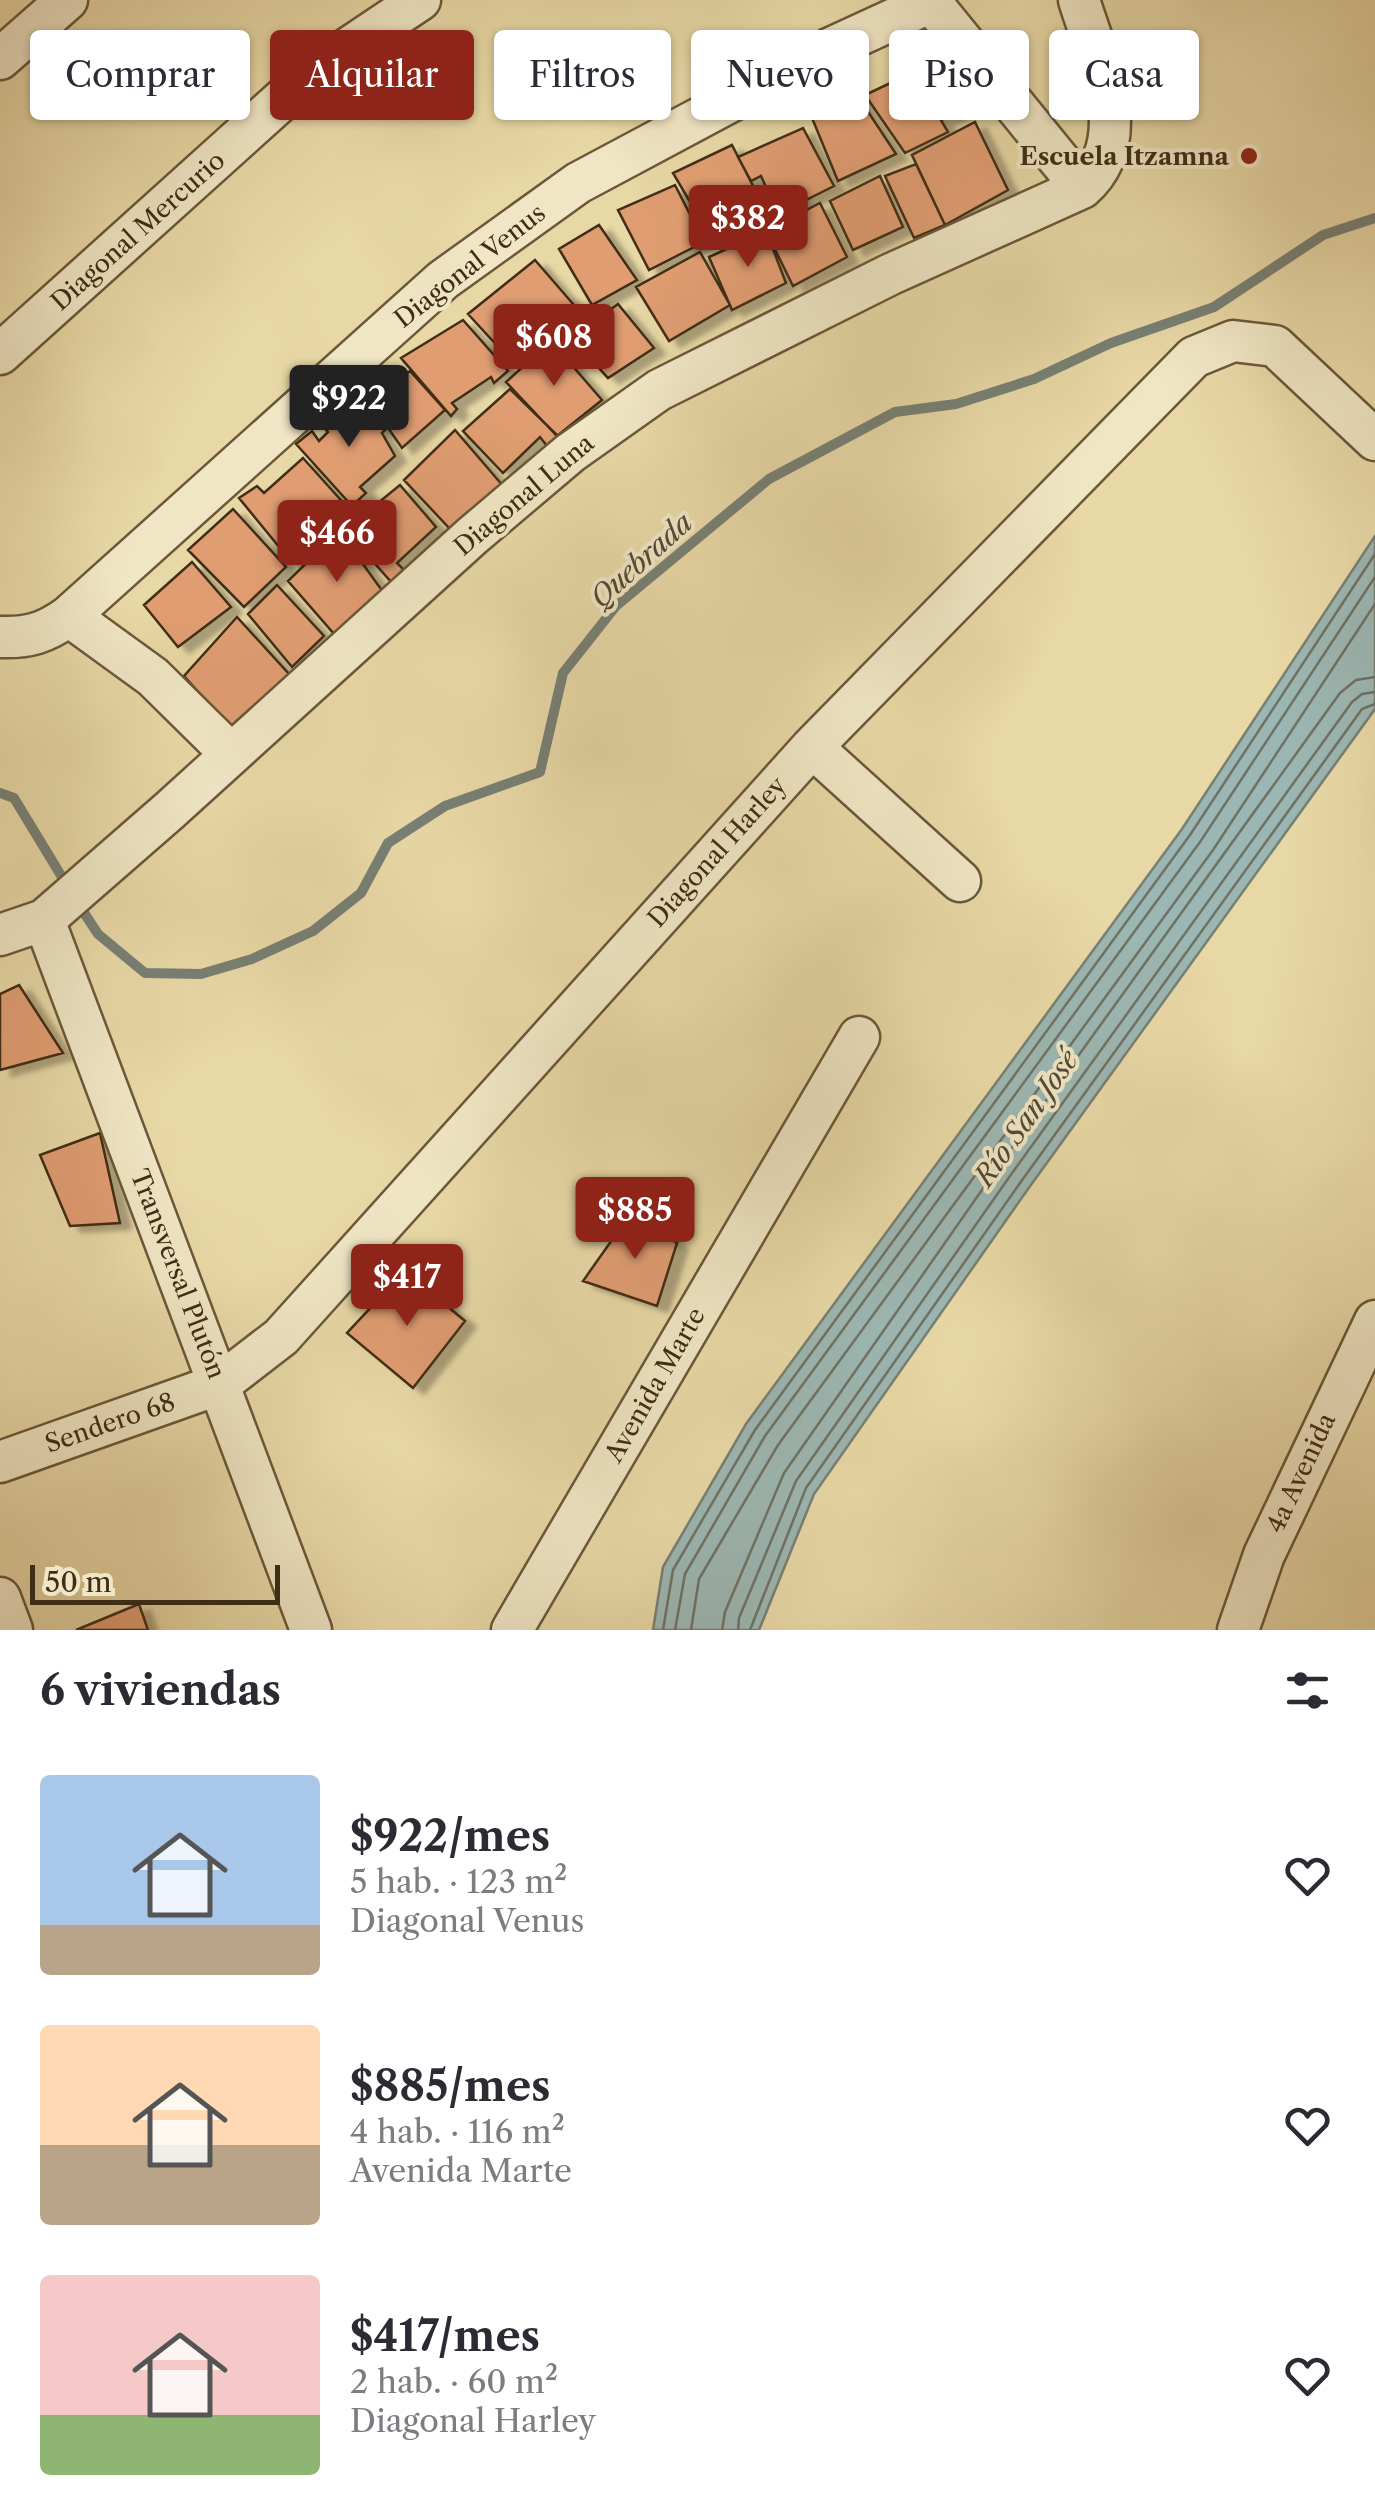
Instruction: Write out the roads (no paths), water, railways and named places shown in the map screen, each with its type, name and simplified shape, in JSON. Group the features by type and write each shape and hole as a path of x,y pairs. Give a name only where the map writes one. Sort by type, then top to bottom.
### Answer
{"street":[{"path":"0,59 67,0"},
{"name":"Diagonal Mercurio","path":"0,354 314,71 420,0"},
{"path":"930,1 1082,188 1097,174 1108,144 1110,100 1079,0"},
{"name":"Diagonal Venus","path":"69,616 443,280 563,194 829,49 930,1"},
{"name":"Diagonal Luna","path":"50,915 472,536 570,453 659,390 891,274 1082,188"},
{"name":"Diagonal Harley","path":"220,1384 281,1336 812,747 1194,358 1233,341 1274,346 1367,432"},
{"path":"0,636 27,638 46,632 69,616 153,677 231,754"},
{"path":"812,747 960,882"},
{"path":"0,936 50,915"},
{"name":"Transversal Plutón","path":"50,915 311,1630"},
{"name":"Avenida Marte","path":"512,1630 859,1037"},
{"name":"4a Avenida","path":"1238,1630 1264,1555 1375,1320"},
{"name":"Sendero 68","path":"0,1462 220,1384"},
{"path":"0,1598 12,1630"}],"water":[{"name":"Río San José","path":"1375,536 1375,709 1028,1189 814,1494 759,1630 653,1630 663,1567 746,1424 1182,829"}],"waterway":[{"name":"Quebrada","path":"77,902 98,934 145,973 201,974 252,959 313,931 361,893 388,843 445,806 540,772 563,673 616,606 769,479 895,412 956,404 1034,379 1111,343 1214,307 1323,235 1375,218"},
{"name":"Quebrada","path":"0,793 14,798 68,887"}],"place":[{"name":"Escuela Itzamna","path":"1249,156"}]}
